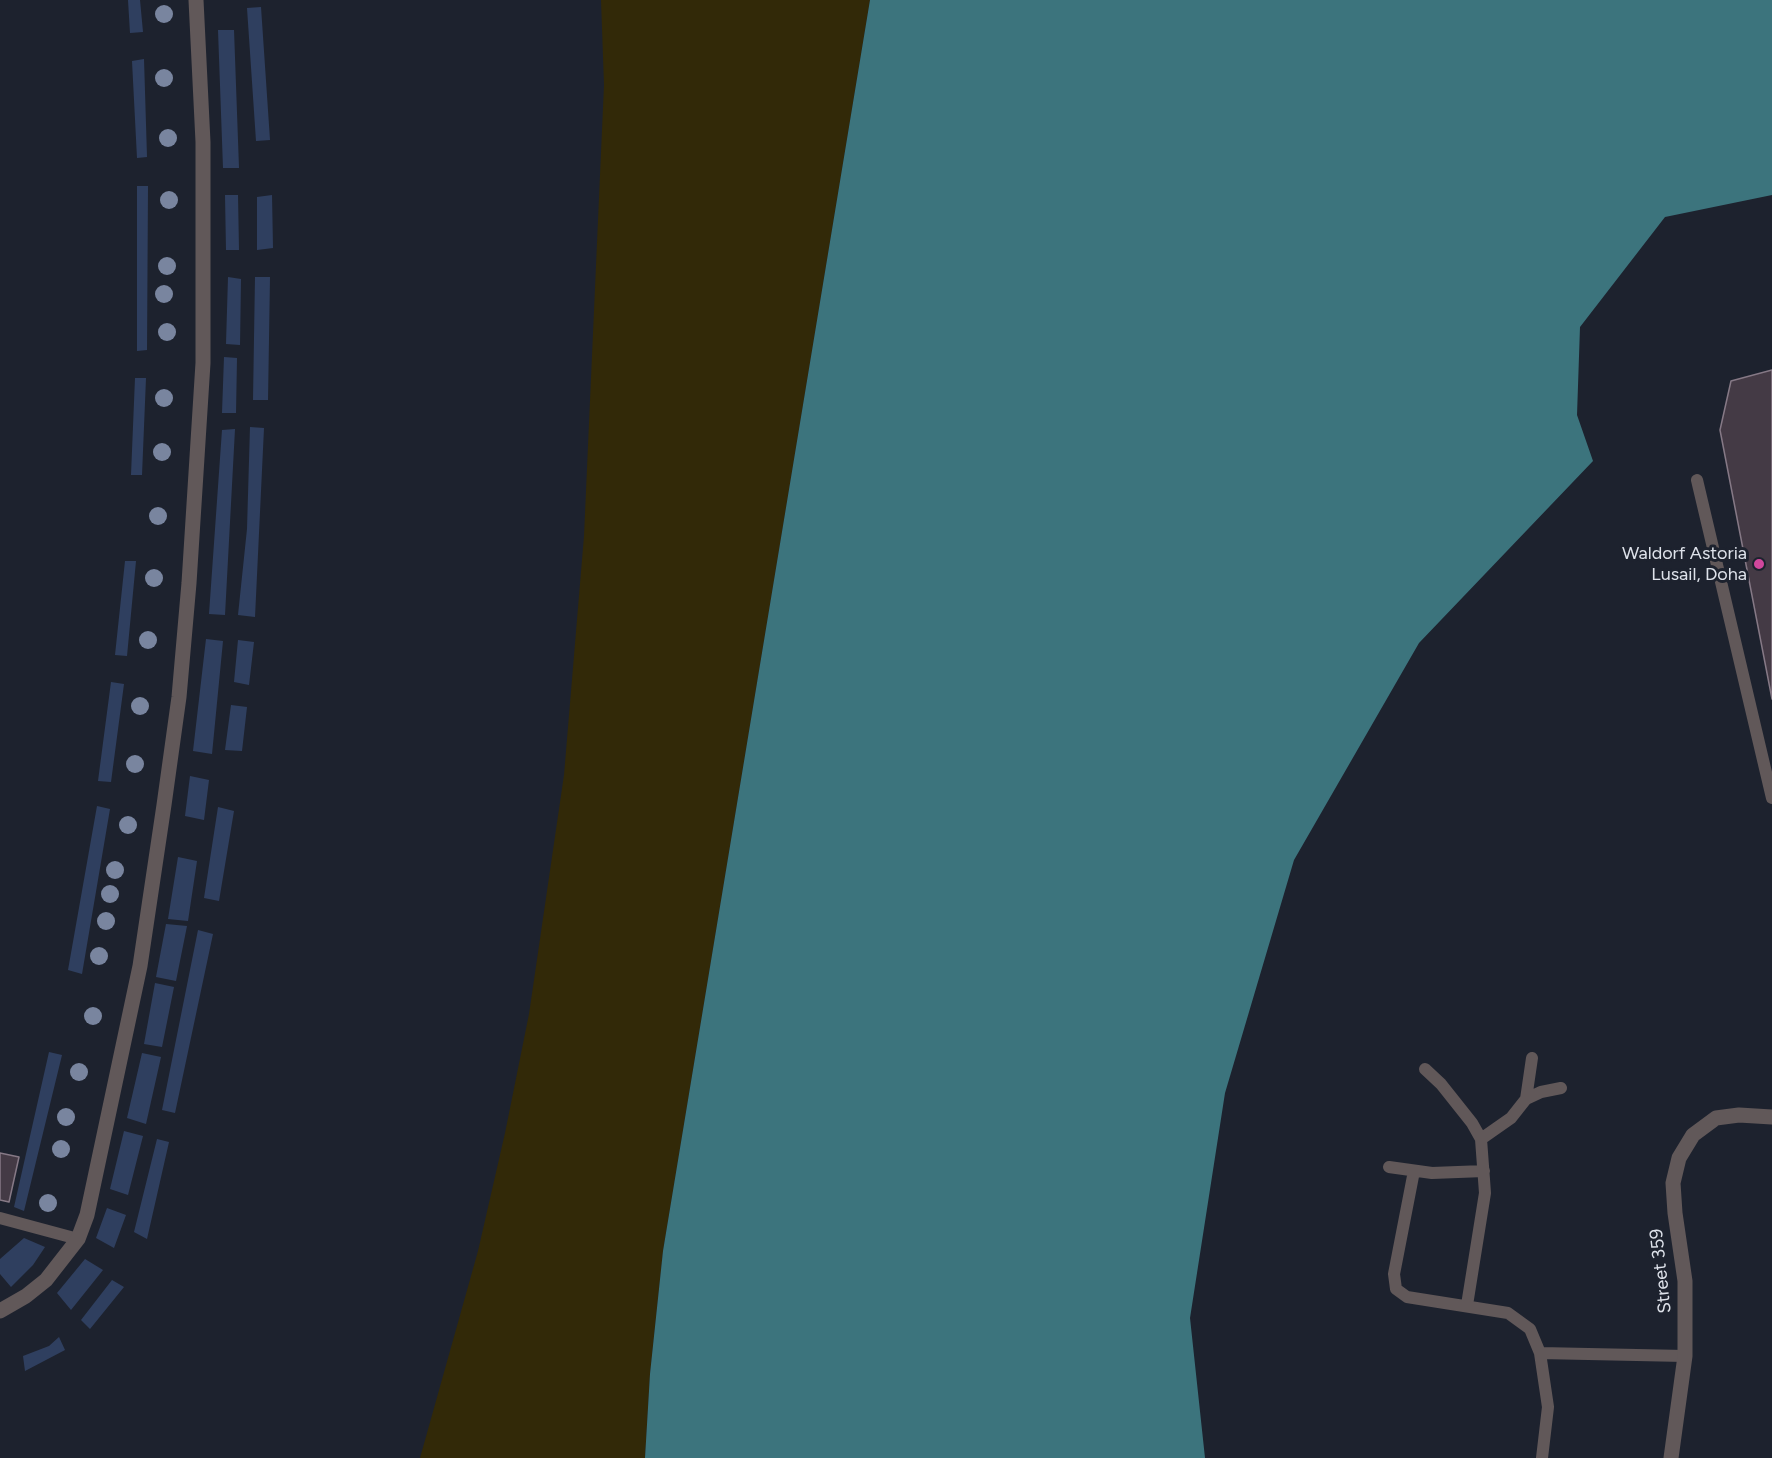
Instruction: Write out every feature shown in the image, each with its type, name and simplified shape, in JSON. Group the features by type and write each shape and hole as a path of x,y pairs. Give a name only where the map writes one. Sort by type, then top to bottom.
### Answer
{"street":[{"path":"0,1311 26,1296 46,1280 78,1239 94,1190 140,966 179,697 197,484 203,363 203,142 196,0"},
{"name":"Street 359","path":"1671,1458 1685,1356 1685,1281 1674,1213 1673,1183 1679,1158 1693,1135 1716,1118 1739,1115 1772,1117"}],"lane":[{"path":"1697,480 1772,798"},
{"path":"1526,1099 1532,1058"},
{"path":"1425,1069 1441,1084 1472,1123 1480,1139 1484,1171 1483,1209 1467,1305"},
{"path":"1480,1139 1511,1118 1526,1099 1541,1092 1561,1088"},
{"path":"1389,1167 1457,1174 1484,1171"},
{"path":"1414,1171 1394,1274 1396,1289 1407,1297 1508,1313 1530,1329 1540,1353 1548,1407 1542,1458"},
{"path":"0,1218 78,1239"},
{"path":"1540,1353 1685,1356"}],"shaded area":[{"path":"128,0 140,0 143,32 130,33"},
{"path":"870,0 1772,0 1772,195 1665,217 1580,327 1577,415 1593,461 1419,643 1294,860 1225,1093 1190,1318 1205,1458 645,1458 650,1374 663,1251"},
{"path":"261,7 270,140 256,141 247,8"},
{"path":"218,30 234,30 239,168 223,168"},
{"path":"144,59 147,157 137,158 132,61"},
{"path":"137,186 148,186 147,350 137,351"},
{"path":"225,195 238,195 239,250 226,250"},
{"path":"272,195 273,248 257,250 257,197"},
{"path":"228,277 241,279 240,345 226,344"},
{"path":"255,277 270,277 268,400 253,400"},
{"path":"224,357 237,358 236,413 222,413"},
{"path":"135,378 146,378 142,475 131,475"},
{"path":"250,427 264,428 255,617 238,615 247,529"},
{"path":"235,429 225,615 209,614 222,430"},
{"path":"125,561 136,561 127,656 115,655"},
{"path":"206,639 223,641 212,754 193,751"},
{"path":"238,640 254,642 249,685 234,682"},
{"path":"111,682 124,684 111,782 98,781"},
{"path":"231,705 247,707 242,751 225,750"},
{"path":"190,776 209,780 204,820 185,816"},
{"path":"97,806 110,809 82,974 68,970"},
{"path":"218,807 234,811 219,901 204,898"},
{"path":"178,857 197,861 188,921 168,919"},
{"path":"166,924 187,926 176,981 156,977"},
{"path":"198,930 213,934 175,1113 162,1110"},
{"path":"155,983 174,987 162,1047 144,1044"},
{"path":"49,1052 62,1055 24,1211 14,1207"},
{"path":"142,1053 161,1057 146,1124 127,1118"},
{"path":"124,1131 143,1136 128,1195 110,1189"},
{"path":"157,1139 169,1142 147,1239 134,1232"},
{"path":"107,1208 126,1215 114,1248 96,1238"},
{"path":"24,1238 45,1247 33,1265 11,1287 0,1274 0,1259"},
{"path":"85,1259 103,1270 71,1310 57,1293"},
{"path":"112,1280 124,1287 90,1329 81,1320"},
{"path":"59,1337 65,1350 25,1371 23,1356 49,1346"}],"sand":[{"path":"601,0 870,0 663,1251 650,1374 645,1458 420,1458 478,1251 505,1133 529,1014 564,775 584,536 604,85"}],"building":[{"name":"Waldorf Astoria Lusail, Doha","path":"1772,370 1772,699 1720,430 1731,381"},
{"path":"0,1153 19,1157 9,1202 0,1200"}],"place":[{"name":"Waldorf Astoria Lusail, Doha","path":"1759,564"}]}
